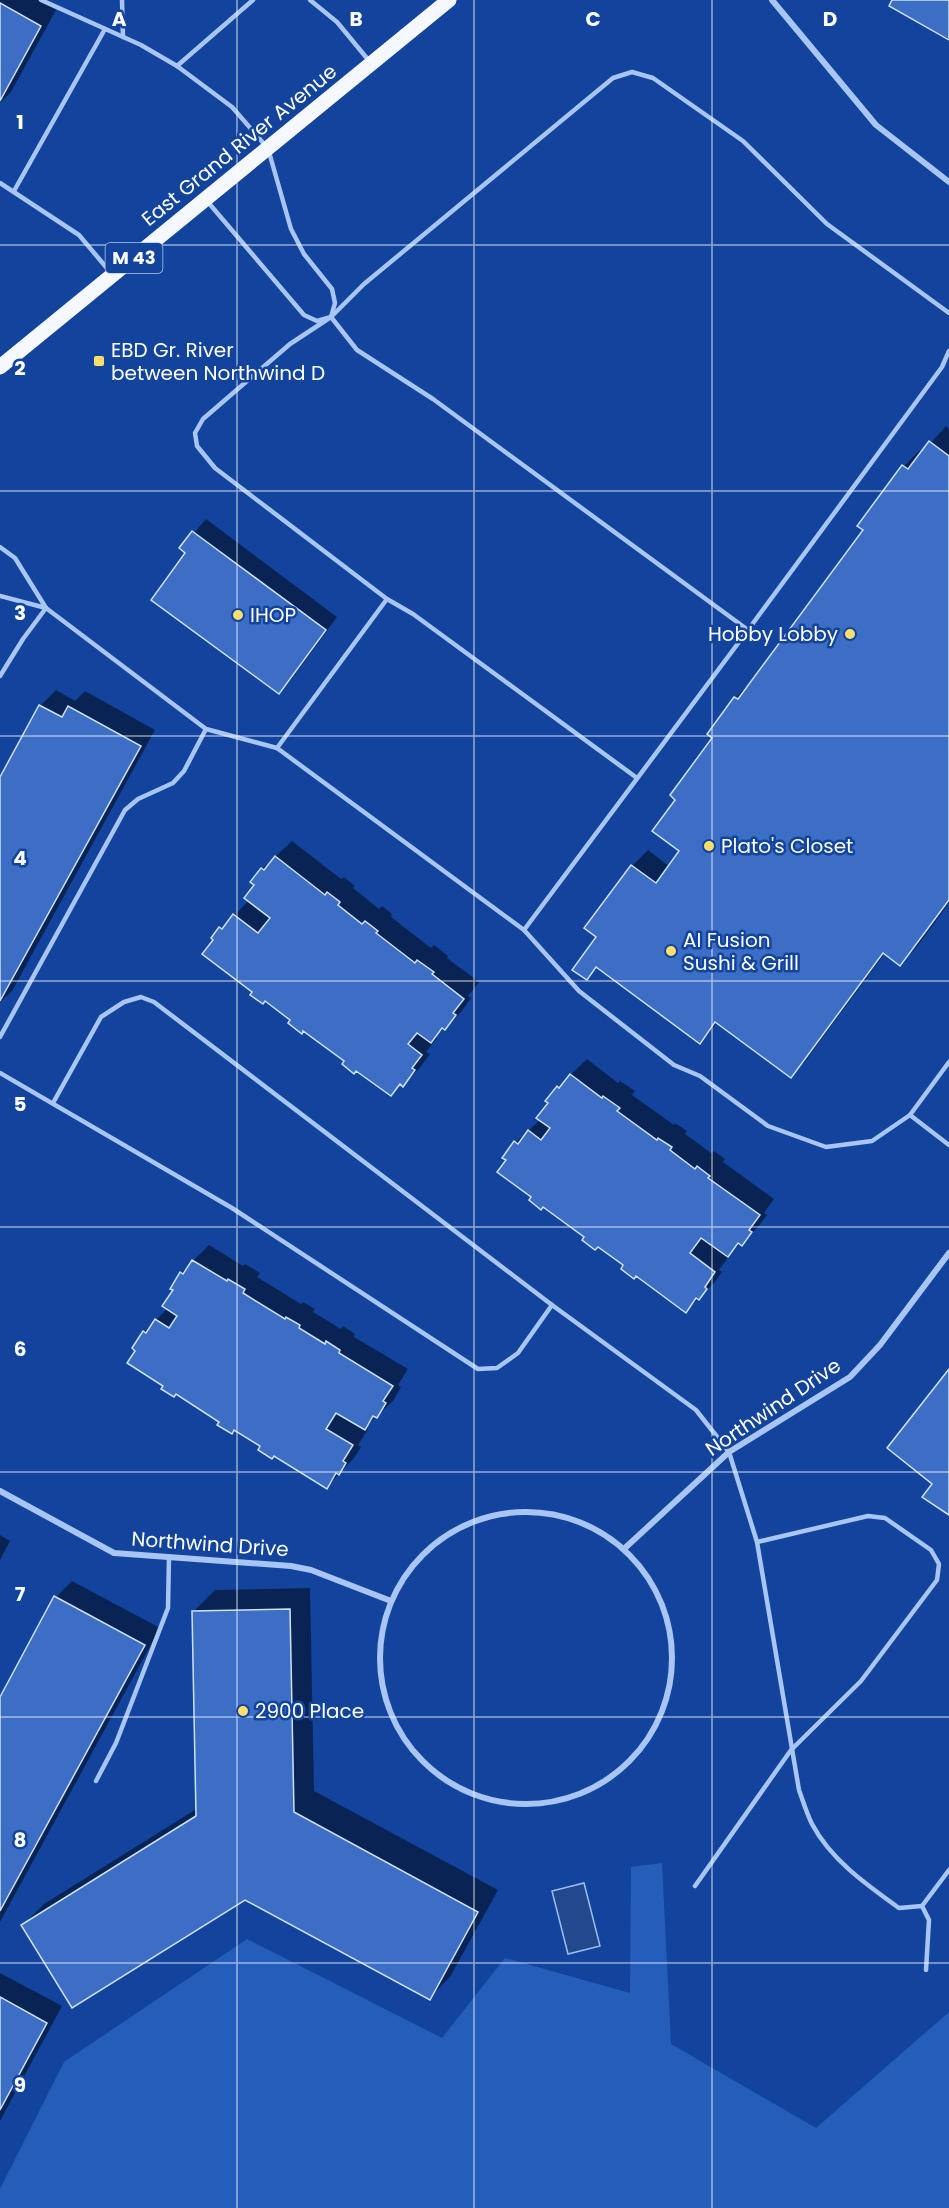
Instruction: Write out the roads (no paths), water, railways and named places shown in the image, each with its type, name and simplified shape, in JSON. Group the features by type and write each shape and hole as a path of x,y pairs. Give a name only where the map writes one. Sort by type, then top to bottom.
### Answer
{"main road":[{"name":"East Grand River Avenue","path":"0,368 449,0"}],"street":[{"path":"772,0 876,125 949,182"},
{"name":"Northwind Drive","path":"625,1548 729,1452 850,1377 880,1345 949,1253"},
{"name":"Northwind Drive","path":"0,1491 114,1554 291,1566 311,1570 391,1601"},
{"path":"533,1510 582,1521 625,1548 654,1585 670,1629 672,1676 659,1721 632,1759 595,1788 550,1803 504,1803 459,1790 421,1762 394,1724 379,1676 382,1625 402,1578 436,1540 482,1517 533,1510"}],"lane":[{"path":"41,0 123,37 177,66 232,107 268,149 291,229 304,254 332,289 335,303 331,317"},
{"path":"122,0 123,37"},
{"path":"177,66 253,0"},
{"path":"310,0 337,22 371,64"},
{"path":"14,191 105,29"},
{"path":"637,778 413,614 387,599 215,468 197,446 195,433 203,419 290,344 331,317 382,269 613,78 632,72 652,78 742,141 826,224 949,314"},
{"path":"0,183 79,235 112,275"},
{"path":"205,199 304,315 317,321 331,317"},
{"path":"331,317 357,350 433,399 748,630"},
{"path":"524,930 942,367 949,351"},
{"path":"0,547 15,558 46,608 206,729 277,748 524,930 579,991 674,1065 700,1076 768,1126 826,1147 872,1141 910,1115 949,1062"},
{"path":"0,596 46,608"},
{"path":"277,748 387,599"},
{"path":"0,676 46,608"},
{"path":"0,1037 125,810 138,799 173,783 184,771 206,729"},
{"path":"53,1103 101,1017 124,1002 141,997 154,1002 552,1305 696,1410 729,1452 757,1542 791,1750 799,1790 813,1826 843,1866 899,1908 922,1906 949,1870"},
{"path":"0,1073 232,1208 478,1369 497,1368 519,1353 552,1305"},
{"path":"910,1115 949,1145"},
{"path":"695,1887 791,1750 861,1681 937,1580 939,1564 931,1550 885,1518 868,1516 757,1542"},
{"path":"96,1781 116,1743 168,1608 169,1557"},
{"path":"922,1906 929,1920 926,1970"}],"place":[{"name":"EBD Gr. River between Northwind D","path":"99,361"},
{"name":"IHOP","path":"238,615"},
{"name":"Hobby Lobby","path":"850,634"},
{"name":"Plato's Closet","path":"709,846"},
{"name":"AI Fusion Sushi & Grill","path":"671,951"},
{"name":"2900 Place","path":"243,1711"}]}
